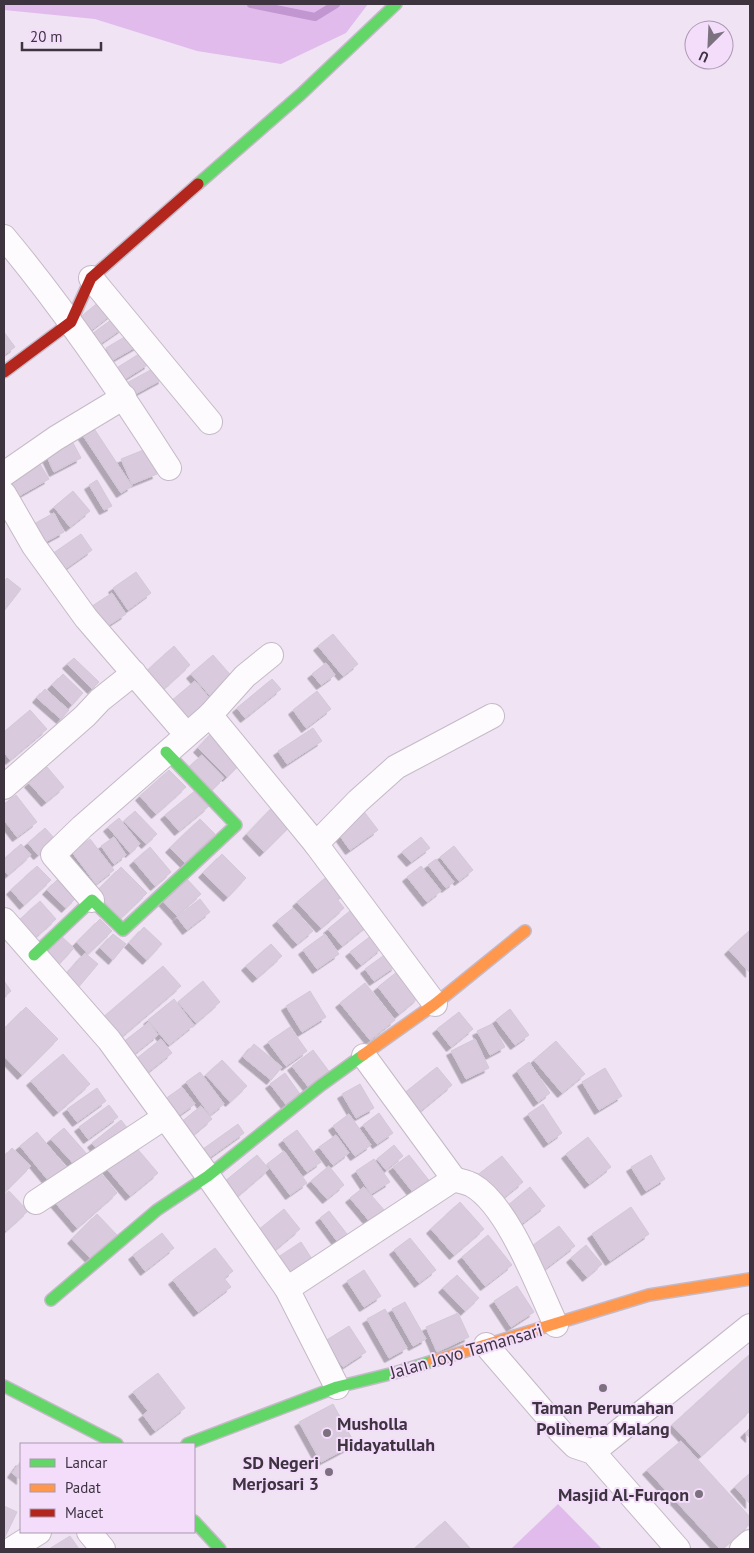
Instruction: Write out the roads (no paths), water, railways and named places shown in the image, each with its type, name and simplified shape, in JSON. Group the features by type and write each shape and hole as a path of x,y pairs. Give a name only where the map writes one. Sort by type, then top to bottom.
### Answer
{"street":[{"path":"4,372 71,322 91,278 300,95 396,4"},
{"path":"4,237 71,322 124,397 169,468"},
{"path":"91,278 210,422"},
{"path":"4,474 56,438 124,397"},
{"path":"4,494 34,546 86,618 186,734"},
{"path":"166,752 236,825 123,930 92,900 53,855 166,752 186,734 210,715 245,676 271,656"},
{"path":"4,788 85,716 100,700 134,673"},
{"path":"210,715 316,844 435,1004"},
{"path":"316,844 358,801 396,767 492,716"},
{"path":"34,955 92,900"},
{"path":"5,923 109,1040 208,1176 287,1289 337,1387"},
{"path":"51,1300 157,1210 208,1176 320,1086 435,1004 525,931"},
{"path":"364,1056 454,1179 471,1184 488,1198 509,1226 556,1324"},
{"path":"36,1202 165,1117"},
{"path":"287,1289 454,1179"},
{"name":"Jalan Joyo Tamansari","path":"190,1443 337,1387 398,1372 649,1295 750,1280"},
{"path":"593,1452 750,1326"},
{"path":"486,1345 561,1432 576,1446 593,1452 678,1549"},
{"path":"4,1386 115,1443"},
{"path":"195,1522 220,1549"},
{"path":"4,1545 12,1549 37,1533"},
{"path":"90,1533 103,1549"},
{"path":"742,1549 750,1542"}],"waterway":[{"path":"251,4 315,17 336,4"}],"place":[{"name":"Taman Perumahan Polinema Malang","path":"603,1388"},
{"name":"Musholla Hidayatullah","path":"327,1433"},
{"name":"SD Negeri Merjosari 3","path":"329,1472"},
{"name":"Masjid Al-Furqon","path":"699,1494"}]}
